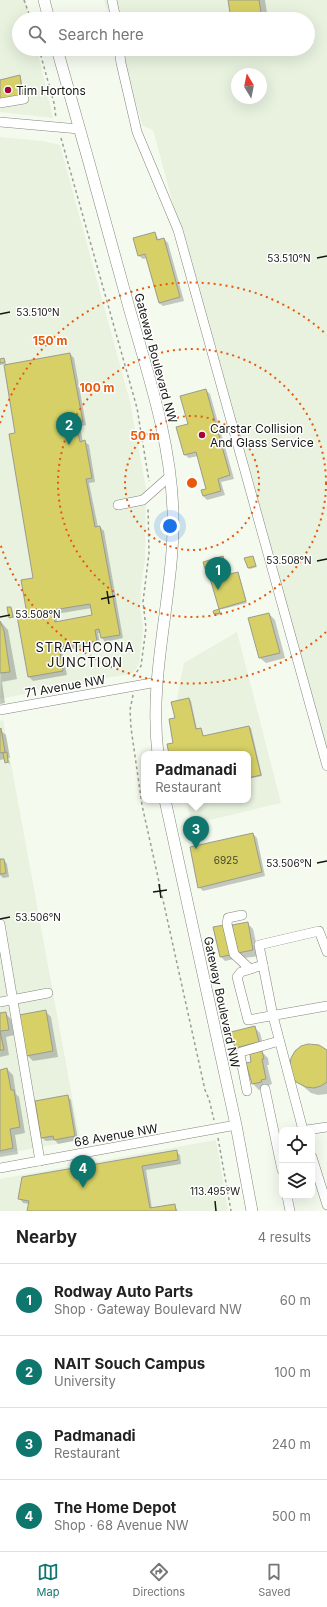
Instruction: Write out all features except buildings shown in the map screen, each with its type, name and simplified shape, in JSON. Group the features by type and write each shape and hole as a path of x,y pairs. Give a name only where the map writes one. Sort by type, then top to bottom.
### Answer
{"main road":[{"path":"44,0 47,12"},
{"name":"Gateway Boulevard NW","path":"60,56 156,403 170,476 173,512 172,542 157,682 156,710 158,751"},
{"name":"Gateway Boulevard NW","path":"166,803 236,1125 252,1211"}],"street":[{"path":"112,0 115,12"},
{"path":"120,56 136,132 178,230 327,766"},
{"path":"0,103 24,99"},
{"path":"0,122 80,129"},
{"path":"118,505 143,500 170,476"},
{"name":"71 Avenue NW","path":"0,710 157,682"},
{"path":"242,915 228,918 227,924 234,954 250,969"},
{"path":"0,924 40,1161"},
{"path":"302,1127 273,1016 259,945 319,931 327,952"},
{"path":"263,965 241,972 237,977 248,1020 327,1006"},
{"path":"0,1002 48,993"},
{"path":"247,1091 240,1055 241,1052 279,1041"},
{"path":"265,1089 281,1163"},
{"name":"68 Avenue NW","path":"0,1168 236,1125"},
{"path":"315,1129 327,1127"},
{"path":"314,1163 327,1204"},
{"path":"288,1199 290,1211"}],"path":[{"path":"24,0 28,12"},
{"path":"41,56 54,103 56,118"},
{"path":"61,138 137,408 149,474 149,487"},
{"path":"132,675 141,666 146,628 143,602 148,553 148,500"},
{"path":"132,697 130,723 141,799"},
{"path":"142,803 204,1084 214,1122"},
{"path":"218,1138 232,1211"}],"shaded area":[{"path":"0,0 25,0 28,12 12,12 12,56 39,56 53,118 0,112"},
{"path":"104,0 327,0 327,772 153,130 143,126 121,56 315,56 315,12 108,12"},
{"path":"0,137 42,141 60,145 130,402 146,488 145,559 140,607 143,629 139,664 135,671 130,674 25,692 25,694 0,699"},
{"path":"237,632 281,803 192,824 187,803 251,803 251,751 174,751 170,733 184,663"},
{"path":"3,720 80,1140 0,1154 0,721"},
{"path":"216,1140 228,1211 0,1211 0,1179"}],"place":[{"name":"Tim Hortons","path":"8,90"},
{"name":"Carstar Collision And Glass Service","path":"202,435"},
{"name":"NAIT Souch Campus","path":"69,445"},
{"name":"Rodway Auto Parts","path":"218,590"},
{"name":"Padmanadi","path":"196,849"},
{"name":"The Home Depot","path":"83,1188"}],"district":[{"name":"STRATHCONA JUNCTION","path":"85,654"}]}
